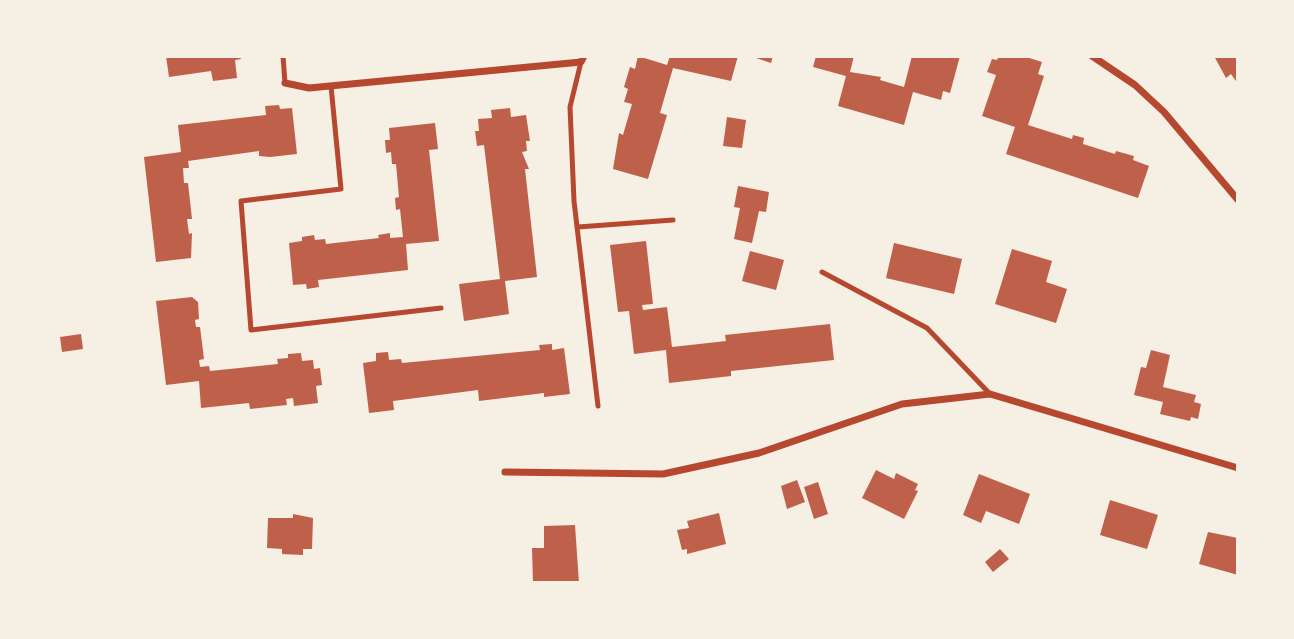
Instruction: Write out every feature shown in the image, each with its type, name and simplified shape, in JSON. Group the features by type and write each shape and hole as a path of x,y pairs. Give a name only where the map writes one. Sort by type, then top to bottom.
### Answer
{"street":[{"path":"1092,56 1135,85 1164,112 1238,200"},
{"path":"285,83 309,88 582,59"},
{"path":"505,472 663,474 759,453 902,404 990,394 1238,468"}],"lane":[{"path":"283,56 285,83"},
{"path":"582,59 569,107 578,227 598,406"},
{"path":"331,86 341,189 241,201 251,330 441,308"},
{"path":"578,227 673,220"},
{"path":"822,272 927,328 990,394"}],"building":[{"path":"166,56 240,56 241,59 235,60 237,78 213,81 211,71 169,77"},
{"path":"638,56 667,65 670,56 738,56 731,81 673,68 660,113 667,115 648,179 613,169 619,133 623,135 632,104 624,102 628,89 624,87 630,67 635,69"},
{"path":"750,56 773,56 771,63"},
{"path":"816,56 854,56 850,72 881,77 880,80 904,87 912,56 960,56 950,93 943,91 941,100 913,92 904,125 838,106 846,76 813,67"},
{"path":"999,56 1023,56 1042,62 1038,74 1044,76 1028,125 1072,139 1073,135 1084,138 1083,144 1115,154 1116,151 1134,156 1133,160 1149,166 1138,198 1006,154 1015,127 982,116 996,75 987,72 992,59 997,60"},
{"path":"1214,56 1238,56 1238,84 1231,74 1226,78"},
{"path":"279,105 280,109 292,108 297,154 270,157 259,156 259,151 188,161 189,168 183,168 184,183 188,183 192,219 187,219 189,234 192,233 191,258 156,262 144,157 181,152 178,125 266,115 265,106"},
{"path":"510,108 511,117 526,115 530,141 526,141 527,151 522,152 529,169 525,169 537,277 505,281 509,314 464,321 459,284 500,279 484,145 477,146 475,131 479,131 478,119 492,118 491,110"},
{"path":"727,117 746,120 742,148 723,146"},
{"path":"435,123 438,149 429,150 439,241 406,244 408,270 318,280 319,287 307,289 306,284 293,285 289,243 302,241 302,237 314,235 315,240 325,239 326,244 379,238 378,235 390,233 390,238 403,237 400,209 396,210 395,198 399,197 396,164 392,164 391,152 386,153 385,140 390,140 389,128"},
{"path":"738,186 769,192 766,212 759,211 752,243 734,239 740,208 734,207"},
{"path":"646,241 653,304 642,305 643,310 667,307 672,347 726,341 725,335 830,324 834,360 731,371 731,376 669,383 666,350 634,354 629,311 618,312 610,245"},
{"path":"894,243 962,259 954,294 886,278"},
{"path":"1012,249 1052,261 1046,282 1067,289 1056,323 995,304"},
{"path":"750,251 784,260 776,290 742,281"},
{"path":"192,297 198,302 199,319 195,320 196,327 200,327 204,359 199,360 200,367 209,366 210,371 278,364 277,359 288,358 288,354 301,353 302,361 313,360 314,369 320,368 322,385 316,386 318,403 294,406 293,398 286,399 287,405 250,409 249,403 201,408 199,381 166,385 156,301"},
{"path":"81,334 83,349 62,352 60,337"},
{"path":"552,344 552,350 564,348 570,394 544,397 544,393 479,401 478,390 393,401 394,410 369,413 363,363 376,361 376,353 388,352 389,360 401,359 402,363 540,350 539,345"},
{"path":"1151,350 1170,355 1163,387 1196,395 1194,402 1201,404 1198,419 1191,417 1190,421 1160,414 1163,402 1134,395 1141,367 1146,368"},
{"path":"876,470 894,479 896,473 918,484 915,490 918,491 904,519 862,498"},
{"path":"979,474 1030,494 1019,524 986,511 981,523 963,515"},
{"path":"797,480 805,502 787,509 781,486"},
{"path":"818,482 828,514 814,519 804,487"},
{"path":"1110,500 1158,515 1147,549 1100,535"},
{"path":"719,513 726,544 687,554 687,549 682,550 677,530 689,528 687,521"},
{"path":"293,514 313,518 312,549 303,549 303,555 282,554 282,549 267,548 268,518 293,518"},
{"path":"575,525 579,583 533,583 532,548 544,548 544,526"},
{"path":"1208,532 1238,538 1238,575 1199,564"},
{"path":"1000,549 1009,559 993,572 985,562"}]}
